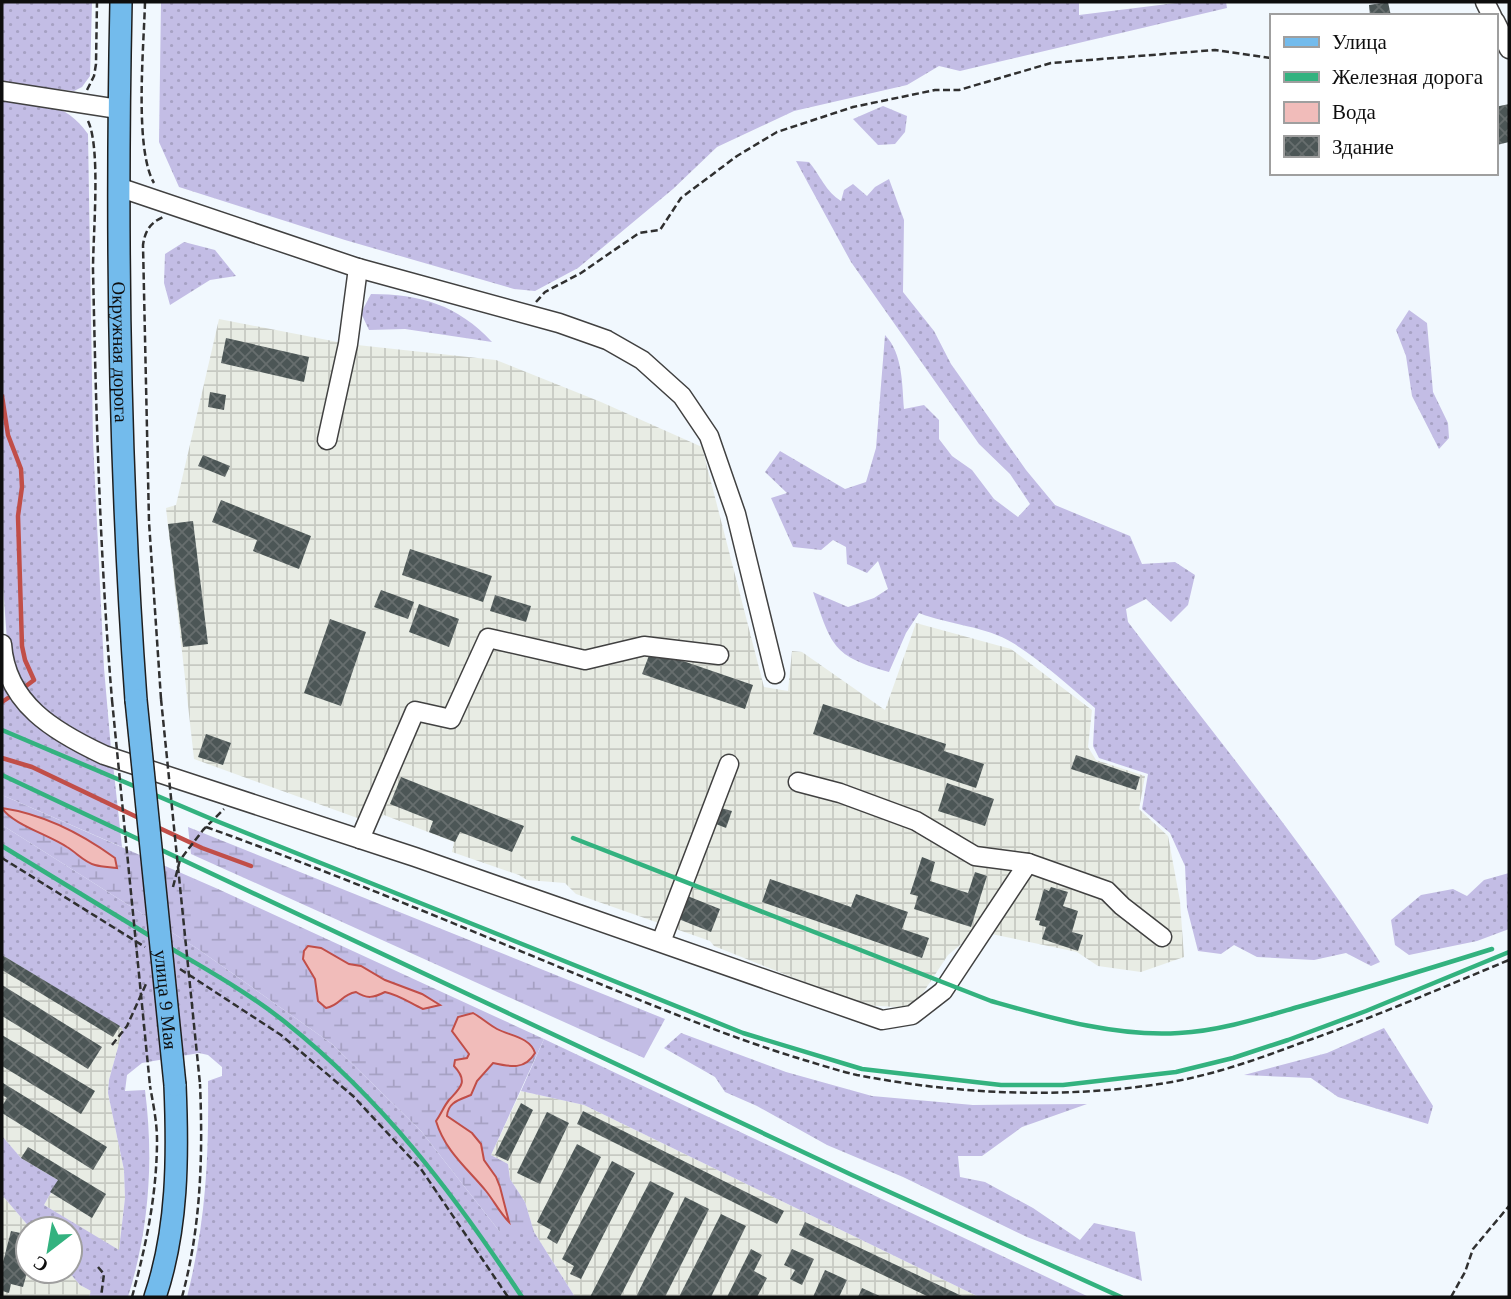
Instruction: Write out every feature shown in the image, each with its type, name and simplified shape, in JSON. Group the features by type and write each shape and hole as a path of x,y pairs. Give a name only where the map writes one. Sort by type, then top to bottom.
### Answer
{"main road":[{"name":"Окружная дорога","path":"121,2 118,187 126,557 136,701"},
{"name":"улица 9 Мая","path":"136,701 175,1085 176,1167 173,1212 155,1297"}],"lane":[{"path":"1497,25 1509,49"},
{"path":"2,91 118,109"},
{"path":"118,187 358,268 529,314 607,340 642,360 682,396 709,436 736,514 775,674"},
{"path":"327,440 348,344 358,268"},
{"path":"360,839 415,711 451,719 488,638 585,660 644,646 719,655"},
{"path":"2,644 10,680 20,698 37,717 68,738 104,755 360,839 882,1020 912,1015 943,991 1028,863"},
{"path":"661,942 729,764"},
{"path":"798,782 840,793 916,821 975,856 1028,863 1107,891 1162,937"}],"path":[{"path":"97,2 96,64 94,76 87,86 86,103 86,118 92,130 94,167 97,440 112,701 157,1138 155,1179 146,1244 132,1297"},
{"path":"145,2 142,145 149,175 159,190"},
{"path":"529,314 545,292 580,273 639,233 660,230 681,198 737,156 777,132 853,107 935,90 959,90 1051,63 1215,50 1270,58"},
{"path":"175,207 174,214 155,221 150,226 145,233 143,245 149,522 161,699 200,1084 200,1195 191,1260 182,1297"},
{"path":"187,851 233,797"},
{"path":"2,858 144,946"},
{"path":"176,966 281,1035 353,1096 421,1169 508,1297"},
{"path":"1451,1297 1465,1272 1473,1249 1509,1206"},
{"path":"98,1267 104,1275 101,1297"}],"shaded area":[{"path":"219,319 348,344 496,360 601,402 702,447 764,687 788,691 792,651 802,652 885,710 916,623 1011,649 1092,710 1088,747 1096,760 1145,776 1139,809 1168,836 1180,901 1184,957 1141,972 1098,966 1077,952 977,931 948,955 913,1008 862,1005 714,946 710,941 576,894 565,883 527,880 452,852 454,842 384,815 374,824 194,759 166,508 176,505"},
{"path":"2,955 123,1029 108,1093 124,1170 125,1198 119,1251 84,1230 84,1215 60,1215 44,1205 58,1180 21,1158 2,1136"},
{"path":"521,1091 584,1105 979,1297 575,1297 534,1232 525,1202 510,1179 508,1164 491,1155"},
{"path":"2,1195 19,1215 14,1215 14,1285 80,1285 91,1291 89,1297 2,1297"}],"green space":[{"path":"2,2 92,2 90,76 82,87 74,91 2,83"},
{"path":"161,2 1079,2 1079,15 1184,2 1226,2 1227,8 960,71 939,66 907,85 794,111 717,147 673,189 578,268 535,291 514,289 345,240 179,187 159,142"},
{"path":"2,101 50,106 70,115 88,134 93,441 104,668 111,749 71,732 26,696 8,655 2,571"},
{"path":"883,106 907,116 905,132 895,144 878,145 853,119"},
{"path":"796,161 809,162 827,188 841,201 844,190 853,184 867,196 875,187 889,179 904,220 903,292 934,331 951,364 1026,470 1055,505 1130,536 1142,564 1175,562 1195,575 1188,605 1171,622 1146,599 1126,609 1128,622 1290,832 1380,962 1371,966 1346,953 1314,960 1257,957 1234,945 1221,954 1198,951 1187,908 1185,866 1170,833 1142,809 1148,774 1099,758 1093,746 1095,708 1013,643 979,629 919,613 906,633 889,672 845,654 830,637 813,592 848,607 874,598 888,589 878,561 867,573 847,564 846,547 833,540 821,550 793,547 771,498 787,493 765,472 780,451 845,489 866,482 876,448 885,335 898,360 904,409 924,405 939,420 939,439 952,456 972,470 994,499 1018,517 1030,504 1010,474 979,444 851,262"},
{"path":"184,242 215,250 236,276 210,280 170,305 164,283 165,254"},
{"path":"371,294 406,296 437,304 466,319 492,342 405,329 369,330 361,313"},
{"path":"1409,310 1427,323 1433,392 1448,423 1449,438 1439,449 1412,396 1406,356 1396,330"},
{"path":"2,675 113,764 122,847 2,795"},
{"path":"2,795 218,889 544,1039 491,1155 508,1164 510,1179 525,1202 534,1232 500,1232 421,1131 332,1044 198,949 2,825"},
{"path":"2,825 198,949 332,1044 421,1131 500,1232 534,1232 575,1297 187,1297 205,1189 208,1081 222,1076 222,1067 208,1055 199,1053 142,1063 127,1075 125,1091 145,1090 148,1116 148,1195 141,1246 128,1297 89,1297 91,1291 80,1285 84,1285 84,1229 119,1250 125,1198 124,1170 108,1093 123,1029 2,955"},
{"path":"188,827 665,1019 644,1058 191,854"},
{"path":"1509,873 1509,929 1477,941 1409,955 1395,945 1391,920 1421,895 1453,889 1467,896 1484,880"},
{"path":"1384,1028 1433,1106 1428,1124 1338,1097 1311,1078 1244,1075 1327,1053"},
{"path":"681,1033 786,1072 872,1096 973,1105 1087,1104 1022,1127 982,1156 958,1156 960,1177 985,1182 1033,1208 1080,1240 1094,1223 1135,1232 1142,1281 1027,1237 903,1177 827,1145 757,1106 725,1092 715,1077 664,1048"},
{"path":"544,1039 1089,1297 979,1297 584,1105 521,1091"},
{"path":"2,1136 21,1158 58,1180 44,1205 61,1215 19,1215 2,1195"}],"water":[{"path":"2,808 47,820 75,833 115,858 117,868 87,862 71,849 14,819"},
{"path":"308,946 321,948 349,964 361,966 440,1005 423,1009 385,992 370,997 356,992 326,1008 318,1001 315,979 303,959"},
{"path":"473,1013 497,1029 529,1043 535,1053 522,1065 493,1063 477,1081 471,1095 452,1105 447,1116 472,1133 481,1144 484,1160 500,1187 509,1222 457,1159 436,1121 462,1081 454,1066 455,1060 467,1058 469,1054 452,1031 458,1017"}],"building":[{"path":"1388,2 1391,14 1370,14 1369,5"},
{"path":"1509,104 1509,142 1497,145 1497,107"},
{"path":"226,338 309,357 304,382 221,363"},
{"path":"210,392 226,395 224,410 208,407"},
{"path":"203,455 230,466 225,477 198,466"},
{"path":"221,500 311,536 299,569 253,551 257,540 212,522"},
{"path":"193,521 208,644 183,647 168,524"},
{"path":"410,549 492,576 483,602 402,575"},
{"path":"381,590 414,602 408,619 374,607"},
{"path":"495,595 531,606 526,622 490,611"},
{"path":"419,604 459,619 449,647 409,632"},
{"path":"330,619 366,632 341,706 304,693"},
{"path":"651,650 753,685 745,709 642,674"},
{"path":"823,704 946,744 944,751 984,764 976,788 813,734"},
{"path":"206,734 231,743 223,765 198,757"},
{"path":"1076,755 1140,777 1136,790 1071,769"},
{"path":"401,777 524,826 512,852 460,832 455,842 429,832 433,821 390,804"},
{"path":"947,783 994,799 985,826 938,811"},
{"path":"721,808 732,811 726,828 716,824"},
{"path":"922,857 935,862 930,881 968,893 975,872 987,876 971,927 914,909 918,896 910,894"},
{"path":"770,879 851,907 856,894 908,912 902,929 929,938 922,958 762,902"},
{"path":"1051,887 1068,892 1063,906 1078,911 1072,932 1083,935 1078,951 1042,939 1046,927 1035,920 1044,889 1049,891"},
{"path":"685,895 720,909 711,932 676,918"},
{"path":"2,955 120,1026 113,1037 2,970"},
{"path":"2,985 102,1047 88,1069 2,1016"},
{"path":"2,1035 95,1091 81,1114 2,1066"},
{"path":"3,1083 107,1147 93,1170 2,1113 2,1106 7,1098 2,1095"},
{"path":"521,1103 533,1110 508,1161 495,1155"},
{"path":"583,1111 784,1211 777,1224 577,1124"},
{"path":"547,1112 569,1123 540,1184 517,1173"},
{"path":"577,1144 601,1157 557,1244 547,1238 551,1230 537,1222"},
{"path":"28,1147 106,1194 92,1218 50,1192 58,1180 21,1158"},
{"path":"612,1161 635,1173 581,1279 570,1274 574,1266 562,1259"},
{"path":"650,1181 674,1193 620,1297 590,1297"},
{"path":"685,1197 709,1209 665,1297 636,1297"},
{"path":"721,1214 746,1226 711,1297 679,1297"},
{"path":"805,1222 964,1297 929,1297 799,1235"},
{"path":"11,1231 14,1232 14,1285 11,1284 9,1293 2,1291 2,1266"},
{"path":"751,1249 762,1255 754,1271 767,1278 757,1297 727,1297"},
{"path":"792,1249 814,1259 802,1285 790,1279 795,1270 784,1265"},
{"path":"825,1270 847,1280 839,1297 813,1297"},
{"path":"862,1288 882,1297 858,1297"}],"waterway":[{"path":"2,396 8,435 21,469 22,487 18,516 22,646 34,680 26,686"},
{"path":"2,702 8,698"},
{"path":"2,758 32,767 141,819"},
{"path":"155,826 202,848 251,866"}],"railway":[{"path":"2,730 214,820 743,1033 862,1069 1001,1085 1063,1085 1176,1072 1233,1058 1288,1040 1509,952"},
{"path":"2,775 852,1175 1121,1297"},
{"path":"573,838 991,1001 1084,1025 1131,1032 1179,1033 1209,1030 1371,986 1492,949"},
{"path":"2,846 239,990 285,1022 321,1052 415,1150 470,1221 522,1297"}]}
